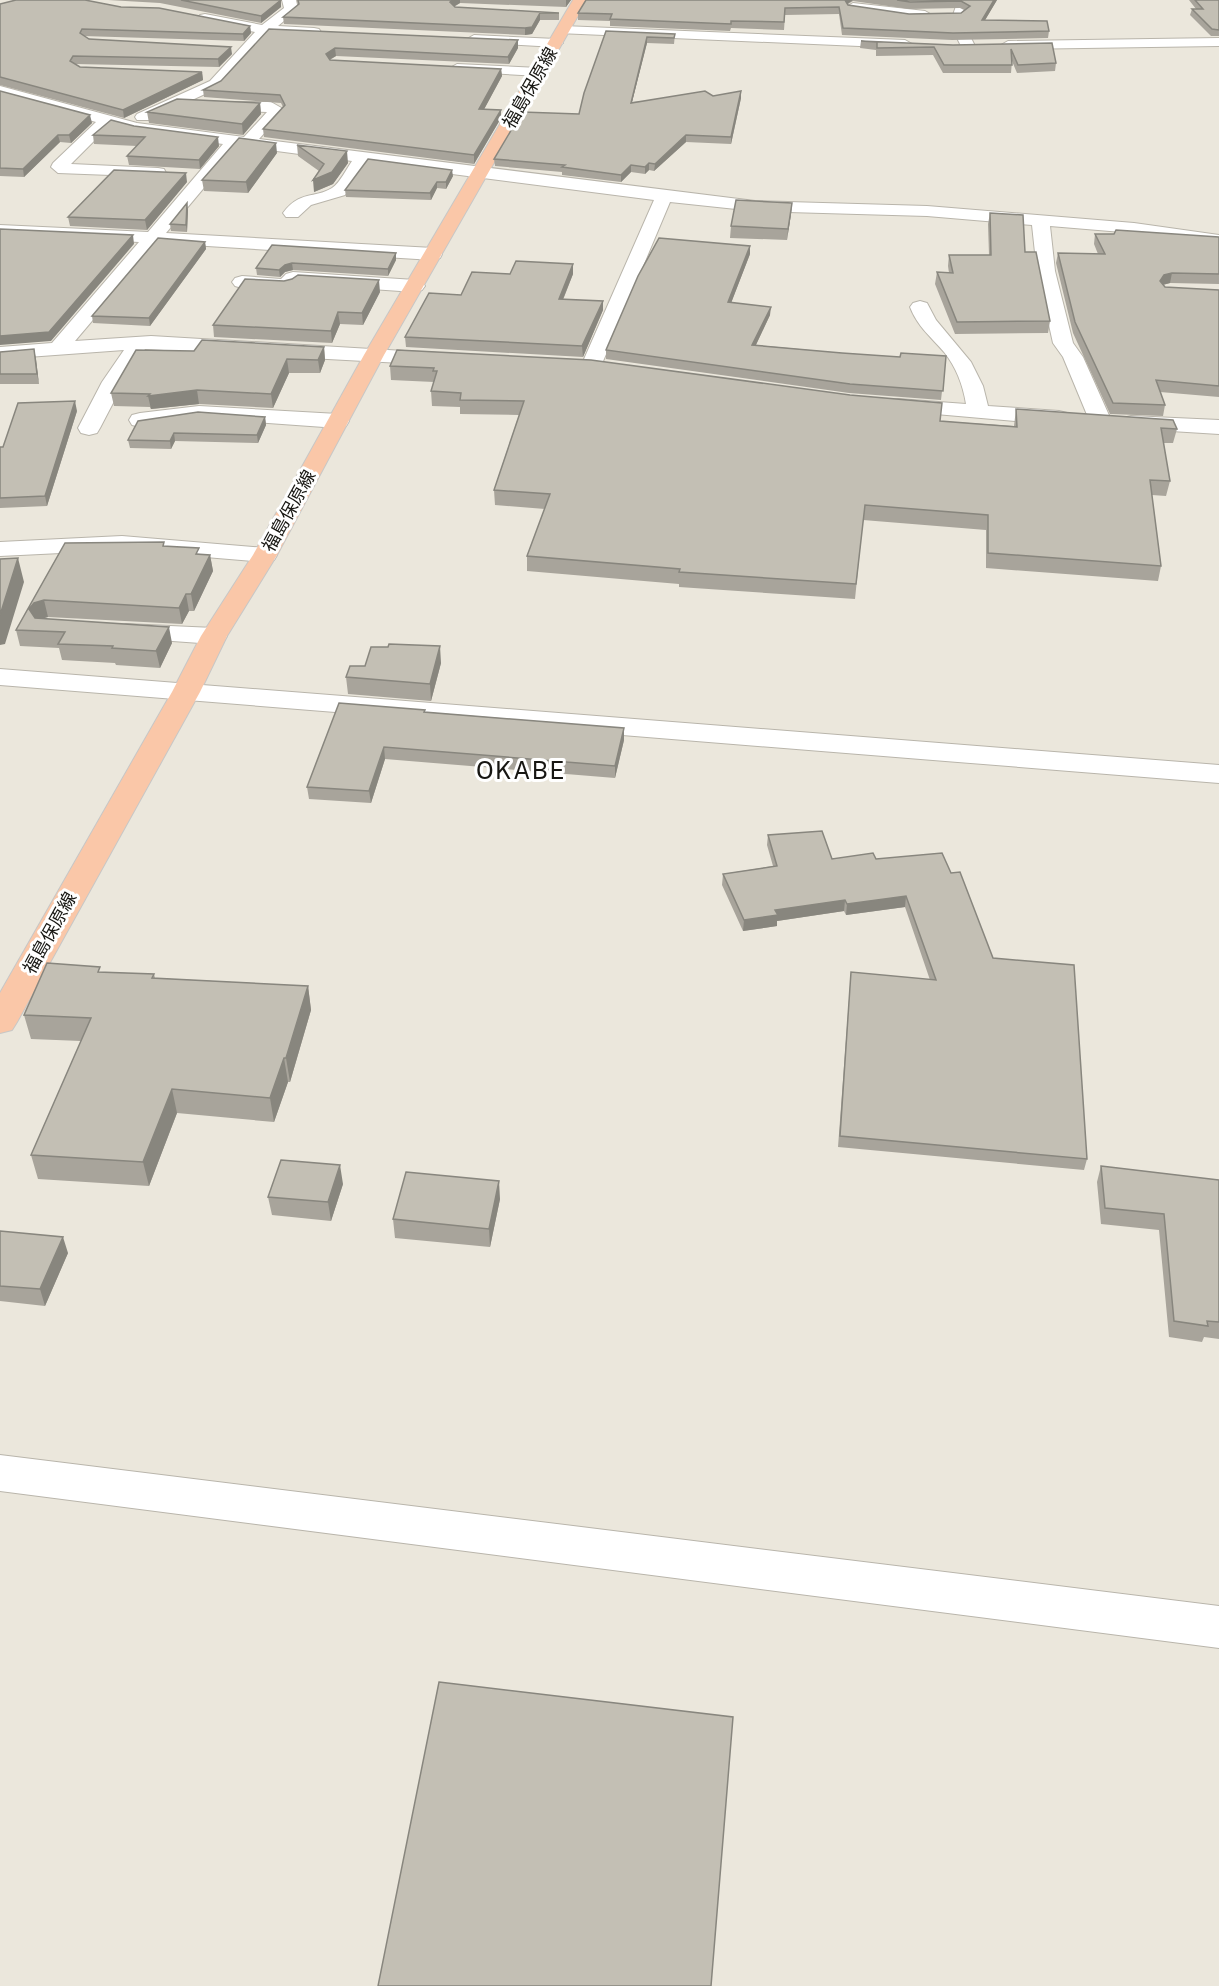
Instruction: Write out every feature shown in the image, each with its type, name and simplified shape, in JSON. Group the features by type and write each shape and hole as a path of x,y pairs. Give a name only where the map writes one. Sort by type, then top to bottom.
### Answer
{"main road":[{"name":"福島保原線","path":"2,1015 186,692 214,636 266,555 374,355 539,72 565,18"}],"street":[{"path":"853,7 872,8 899,14 949,15 964,0"},
{"path":"205,176 64,169 59,166 100,126 118,123 176,103 215,84 266,30 291,9 295,2"},
{"path":"192,15 266,30 327,33"},
{"path":"949,15 968,46"},
{"path":"464,39 565,18 918,44"},
{"path":"952,46 1219,42"},
{"path":"226,46 249,48"},
{"path":"444,67 539,72"},
{"path":"201,73 224,74"},
{"path":"0,91 118,123 240,142 664,196 755,206 898,209 1040,220 1134,228 1219,240"},
{"path":"59,348 205,176 276,111 274,108 176,103"},
{"path":"292,213 305,201 339,191 363,157"},
{"path":"591,366 664,196"},
{"path":"1040,220 1046,271 1063,343 1073,357 1101,422"},
{"path":"0,230 433,254"},
{"path":"242,282 286,285 293,278 415,285"},
{"path":"920,307 926,320 960,361 977,399 978,412"},
{"path":"89,428 112,382 139,342"},
{"path":"0,353 139,342 454,359"},
{"path":"568,365 614,369"},
{"path":"872,403 1101,422 1219,427"},
{"path":"140,420 199,412 338,421"},
{"path":"0,549 122,543 266,555"},
{"path":"107,631 214,636"},
{"path":"0,677 1219,774"},
{"path":"0,1473 1219,1627"}],"building":[{"path":"16,0 85,0 121,7 159,8 250,26 243,34 82,29 80,33 89,39 231,47 218,59 73,56 70,61 80,67 202,72 123,110 0,77 0,4"},
{"path":"181,0 281,0 261,16"},
{"path":"298,0 453,0 450,2 455,7 559,13 540,13 532,27 525,28 283,17 299,4"},
{"path":"586,0 845,0 848,5 909,14 961,13 970,6 961,1 897,0 994,0 982,20 1047,21 1049,31 953,33 843,28 839,7 785,8 784,22 731,21 731,24 610,19 612,14 578,13"},
{"path":"1195,0 1219,0 1219,30 1212,29 1192,9 1203,9"},
{"path":"269,29 518,40 508,57 335,48 326,54 330,60 501,69 479,109 501,110 474,155 263,129 285,105 280,95 203,90 221,81"},
{"path":"606,31 675,34 674,38 647,37 631,103 705,91 713,96 741,91 731,137 686,135 655,164 649,163 645,167 631,165 621,175 562,167 565,165 494,159 522,112 579,114"},
{"path":"861,41 953,45 1052,43 1056,63 1018,65 1011,49 1012,65 944,65 934,47 877,48 877,42"},
{"path":"0,91 90,115 69,135 58,135 23,169 0,168"},
{"path":"177,99 260,103 242,124 147,112"},
{"path":"111,120 134,126 218,137 199,160 127,156 145,137 93,135"},
{"path":"239,138 276,143 246,182 202,180"},
{"path":"297,145 347,151 332,172 313,180 324,164"},
{"path":"368,159 452,170 446,182 437,182 430,193 345,190"},
{"path":"114,170 186,173 145,220 68,217"},
{"path":"736,200 792,203 788,229 731,226"},
{"path":"187,203 186,225 170,224"},
{"path":"990,213 1023,215 1025,252 1036,252 1050,321 957,322 937,272 953,273 949,255 991,255"},
{"path":"0,229 133,235 49,332 0,336"},
{"path":"1116,230 1219,237 1219,274 1172,273 1164,275 1160,281 1165,287 1219,290 1219,386 1156,380 1165,405 1113,403 1075,322 1058,253 1105,254 1095,234 1114,234"},
{"path":"158,238 205,242 149,318 92,316"},
{"path":"659,238 750,246 728,302 771,307 752,345 900,357 901,353 946,356 943,391 850,384 606,350 638,276"},
{"path":"272,245 396,253 388,269 292,263 279,270 256,268"},
{"path":"516,261 573,264 559,299 603,301 582,346 405,337 429,293 461,295 472,272 510,274"},
{"path":"298,275 379,280 362,313 338,312 331,331 213,325 245,279 284,281"},
{"path":"202,340 324,347 318,360 287,359 271,394 197,390 148,396 150,394 111,393 136,350 194,351"},
{"path":"34,349 37,374 0,374 0,352"},
{"path":"397,350 591,360 850,395 942,403 940,421 1017,427 1016,409 1173,420 1177,429 1161,428 1170,481 1150,480 1161,566 988,553 988,515 865,505 856,584 679,572 680,569 527,556 550,494 494,490 524,401 460,400 461,393 431,391 437,371 433,371 434,368 390,366"},
{"path":"75,401 45,496 0,498 0,447 3,447 18,403"},
{"path":"198,412 265,417 257,435 174,433 170,441 128,440 138,421"},
{"path":"164,542 163,546 199,548 196,554 210,555 191,594 186,594 179,608 44,600 34,603 29,609 35,618 169,627 156,651 112,648 113,646 58,644 65,632 16,630 65,543"},
{"path":"18,558 0,615 0,559"},
{"path":"389,644 440,646 430,684 346,677 350,666 365,666 371,647 388,647"},
{"path":"339,703 624,728 615,766 384,747 369,791 307,787"},
{"path":"822,831 832,859 873,853 876,859 942,853 951,873 960,872 993,958 1074,965 1087,1159 840,1136 851,972 936,980 906,896 847,904 845,900 775,910 778,915 744,920 723,874 777,866 768,835"},
{"path":"47,963 100,967 98,972 154,974 152,978 308,986 286,1058 284,1058 270,1098 172,1089 143,1162 31,1155 91,1018 24,1015"},
{"path":"281,1160 340,1165 328,1202 268,1197"},
{"path":"1101,1166 1219,1180 1219,1322 1207,1321 1208,1326 1174,1321 1164,1214 1105,1208"},
{"path":"406,1172 499,1181 489,1229 393,1219"},
{"path":"0,1231 63,1237 40,1289 0,1286"},
{"path":"439,1682 733,1717 711,1986 378,1986"}],"district":[{"name":"OKABE","path":"521,771"}]}
